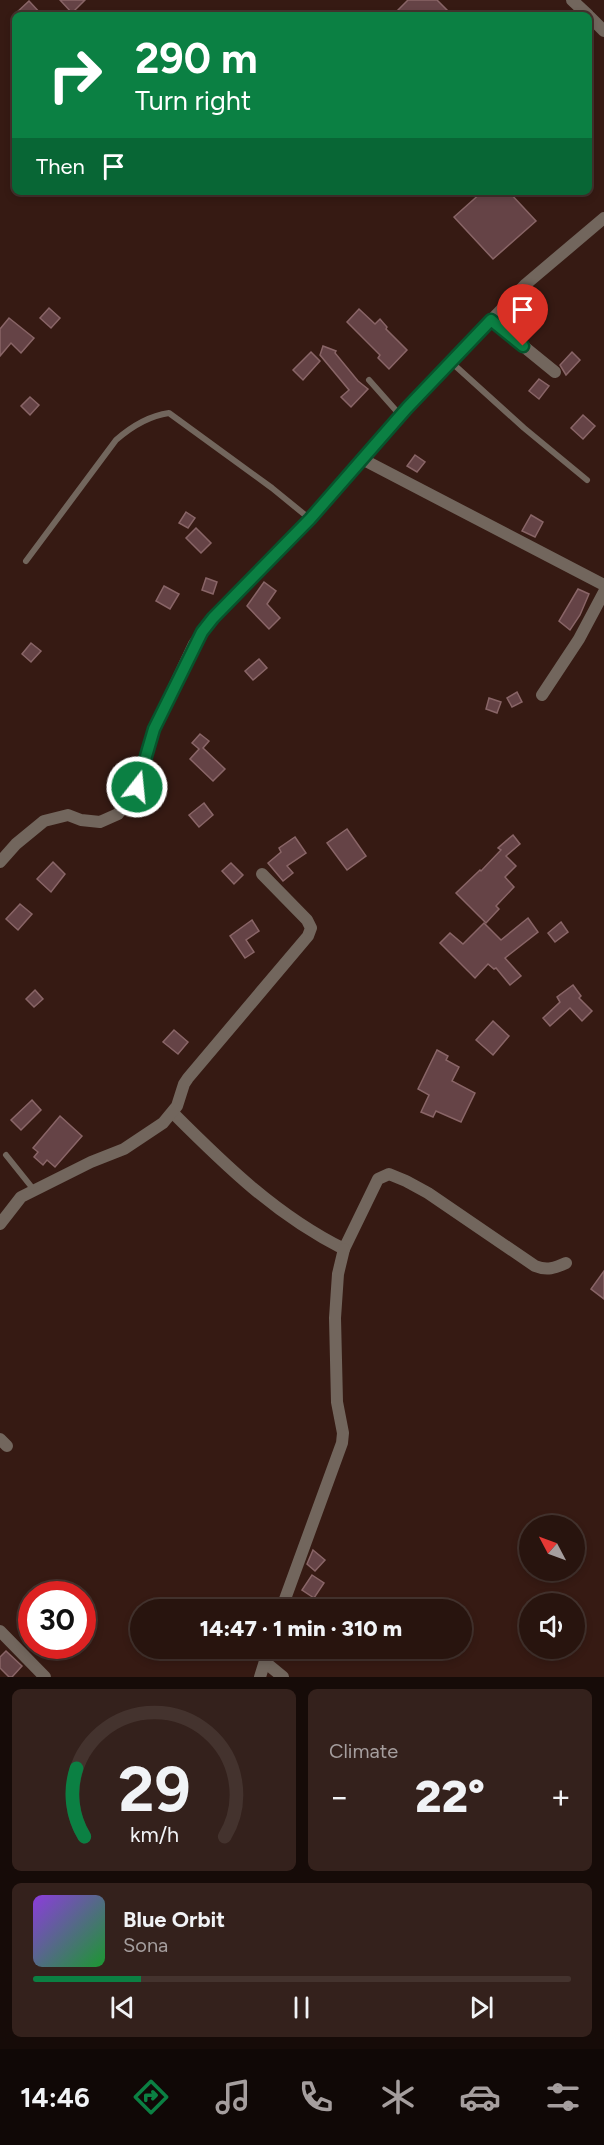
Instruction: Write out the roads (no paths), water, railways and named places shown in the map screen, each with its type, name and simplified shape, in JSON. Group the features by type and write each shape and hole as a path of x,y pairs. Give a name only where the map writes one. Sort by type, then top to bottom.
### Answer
{"street":[{"path":"573,0 585,12"},
{"path":"592,19 604,31"},
{"path":"0,862 16,844 44,821 68,815 81,820 100,822 118,814 137,787 154,729 202,632 213,618 310,519 401,416 526,284 604,218"},
{"path":"491,320 555,372"},
{"path":"362,459 604,585"},
{"path":"542,695 579,639 604,592"},
{"path":"0,1224 21,1197 91,1162 124,1149 163,1124 173,1113 188,1078 308,936 311,928 307,920 262,874"},
{"path":"173,1113 232,1171 269,1202 301,1226 344,1249"},
{"path":"285,1599 342,1443 343,1433 337,1402 335,1318 338,1274 344,1249 378,1179 389,1174 428,1193 535,1266 543,1269 555,1268 566,1263"},
{"path":"0,1631 45,1677"},
{"path":"260,1677 267,1659"},
{"path":"266,1663 283,1677"}],"lane":[{"path":"451,362 524,428 587,480"},
{"path":"369,380 401,416"},
{"path":"26,561 116,440 127,430 153,416 169,413 272,488 310,519"},
{"path":"137,787 148,786 163,794"},
{"path":"6,1155 35,1190"}]}
